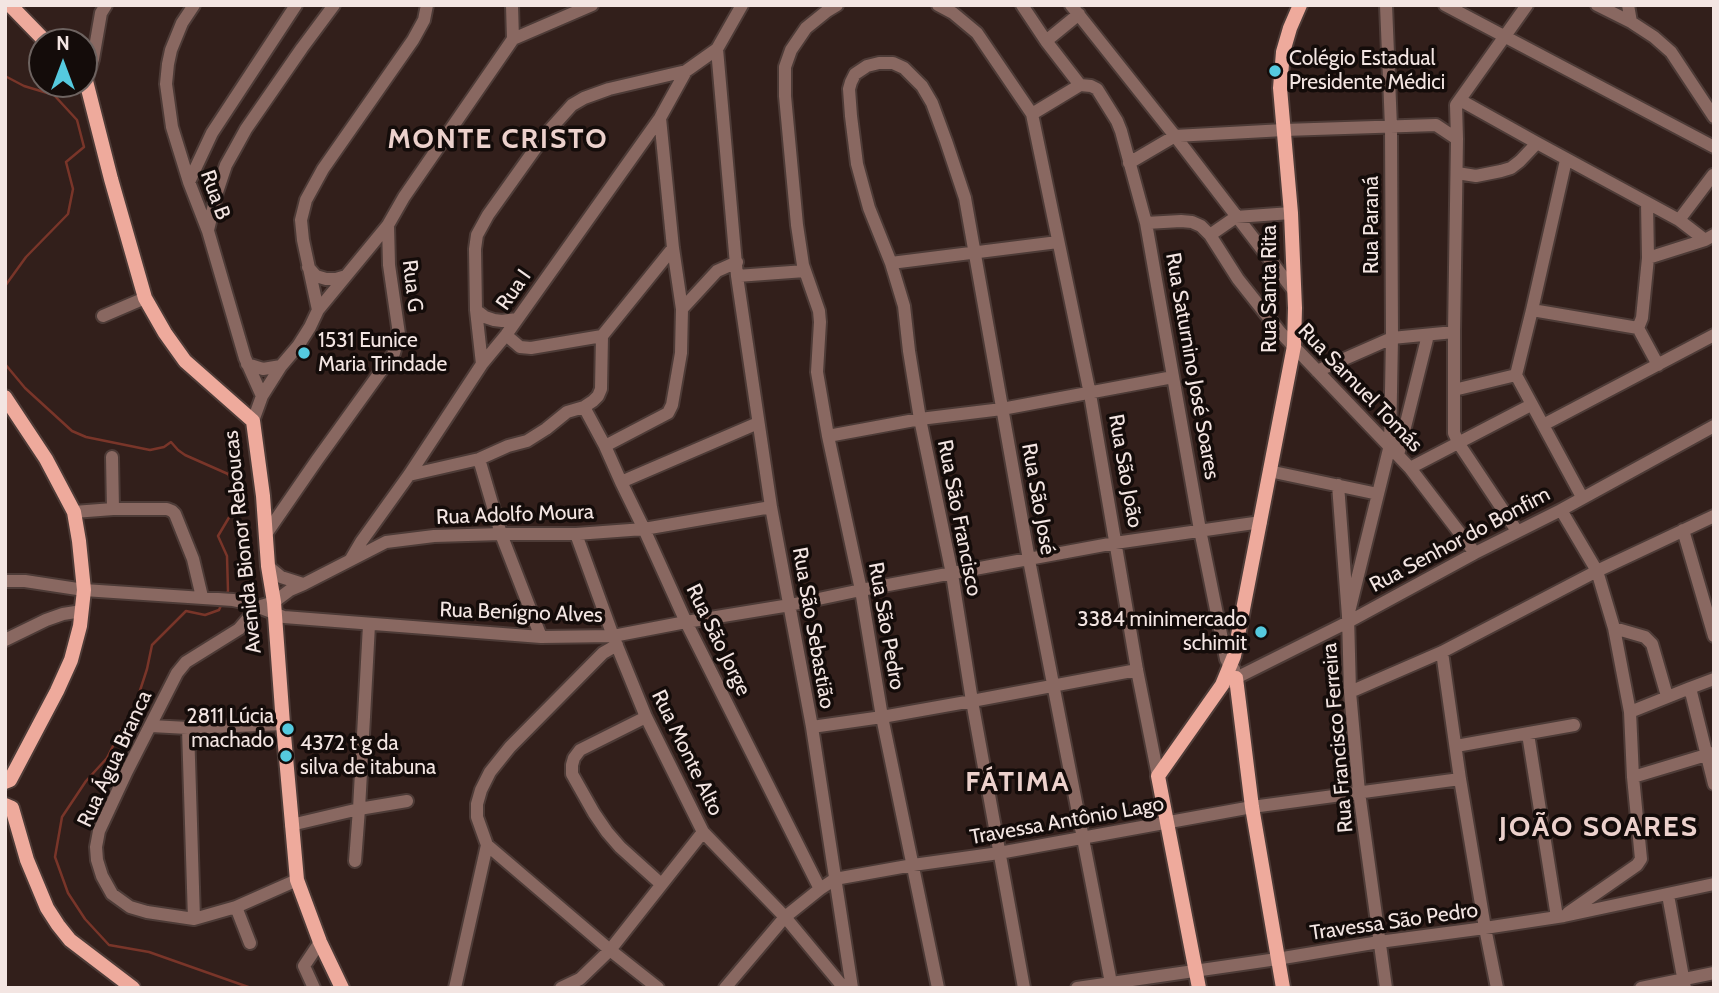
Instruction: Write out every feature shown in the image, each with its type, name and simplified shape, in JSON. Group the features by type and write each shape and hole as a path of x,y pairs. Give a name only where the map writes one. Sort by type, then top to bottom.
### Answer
{"main road":[{"path":"10,5 32,28"},
{"name":"Rua Santa Rita","path":"1158,776 1234,668 1294,346 1291,213 1280,88 1283,52 1300,5"},
{"name":"Avenida Bionor Reboucas","path":"90,98 145,298 185,361 253,421 274,608 297,880 341,988"},
{"path":"5,397 46,459 74,512 84,590 71,660 8,781 8,807 26,860 47,908 58,925 70,940 133,988"},
{"name":"Rua Saturnino José Soares","path":"1234,668 1252,807 1283,988"},
{"name":"Rua São João","path":"1158,776 1199,988"}],"street":[{"name":"Rua B","path":"194,5 182,23 171,50 166,84 172,127 208,231 247,364 262,396"},
{"path":"189,182 212,133 296,5"},
{"path":"208,231 226,165 246,129 334,5"},
{"path":"316,315 302,219 306,200 323,169 413,40 424,20 427,5"},
{"path":"512,5 513,38"},
{"path":"253,421 262,396 281,366 298,346 316,315 388,225 404,197 513,38 592,5"},
{"path":"717,49 742,5"},
{"name":"Rua São Pedro","path":"837,5 827,10 806,29 791,50 785,67 795,212 805,271 820,323 817,372 828,436 862,590 882,717 938,988"},
{"path":"938,5 953,13 976,33 1032,114 1080,85 1022,5"},
{"name":"Rua Paraná","path":"1386,5 1391,127 1394,450"},
{"path":"1445,5 1714,147"},
{"path":"1436,125 1458,102 1527,5"},
{"path":"1597,5 1631,22 1671,52 1714,117"},
{"path":"1628,5 1631,22"},
{"path":"98,28 101,8"},
{"path":"1046,41 1075,10 1294,290"},
{"name":"Rua I","path":"350,561 482,364 506,335 660,118 686,71 717,49"},
{"name":"Rua São Sebastião","path":"717,49 737,269 758,423 812,727 852,988"},
{"name":"Rua São José","path":"867,66 893,63 904,68 922,86 932,103 965,198 1029,560 1112,986"},
{"name":"Rua São Francisco","path":"867,66 855,74 849,89 857,164 869,208 891,263 904,306 920,419 952,574 1024,988"},
{"path":"482,364 474,263 477,235 488,215 545,135 572,105 609,89 686,71"},
{"name":"Rua Saturnino José Soares","path":"1080,85 1097,89 1121,131 1146,223 1200,530 1226,659 1234,668"},
{"path":"1458,102 1454,433 1517,531"},
{"path":"1458,102 1709,237"},
{"name":"Rua São João","path":"1032,114 1090,394 1158,776"},
{"path":"605,446 662,417 671,409 681,353 682,309 660,118"},
{"path":"1129,163 1175,136 1436,125 1457,139"},
{"path":"1457,173 1476,176 1501,172 1520,161 1536,144"},
{"path":"1566,159 1516,375 1582,497"},
{"path":"1679,220 1714,175"},
{"path":"1638,328 1642,318 1648,258 1647,203"},
{"path":"1146,223 1192,222 1210,235 1236,217 1291,213"},
{"name":"Rua G","path":"266,534 394,353 398,334 389,265 388,225"},
{"name":"Rua Samuel Tomás","path":"1210,235 1238,279 1280,332 1410,468 1475,553"},
{"path":"1648,258 1709,237"},
{"path":"891,263 1058,242"},
{"path":"409,475 479,459 527,441 567,412 584,407 598,396 601,389 602,336 673,248"},
{"path":"307,266 316,276 326,279 346,276"},
{"path":"682,309 724,267 805,271"},
{"path":"103,316 145,298"},
{"path":"476,310 494,320 517,319"},
{"path":"1532,310 1638,328"},
{"path":"1638,328 1658,365"},
{"path":"1317,371 1392,338 1454,332"},
{"path":"506,335 520,347 531,348 602,336"},
{"path":"1348,619 1378,494 1428,335"},
{"path":"1543,425 1714,335"},
{"path":"247,364 263,369 281,366"},
{"path":"1454,390 1516,375"},
{"path":"828,436 920,419 1090,394 1173,377"},
{"path":"1410,468 1531,405"},
{"name":"Rua São Jorge","path":"584,407 605,446 686,622 820,888"},
{"path":"621,482 758,423"},
{"name":"Rua Senhor do Bonfim","path":"1234,668 1348,619 1561,510 1714,426"},
{"path":"112,457 113,509"},
{"path":"479,459 501,534 541,637"},
{"path":"1269,471 1378,494"},
{"name":"Rua Francisco Ferreira","path":"1338,485 1348,619 1350,692 1359,792 1386,988"},
{"name":"Rua Adolfo Moura","path":"258,607 274,608 290,590 386,542 434,536 576,534 644,529 771,507"},
{"path":"74,512 113,509 172,510 192,559 202,597"},
{"path":"1528,734 1560,916 1640,862 1630,712 1614,628 1597,571 1561,510"},
{"path":"1350,692 1442,652 1597,571 1714,516"},
{"name":"Rua Benígno Alves","path":"274,608 284,617 615,641 686,622 790,605 1115,543 1261,522"},
{"path":"1683,530 1714,636"},
{"name":"Rua Monte Alto","path":"576,534 646,717 703,832 785,916 844,988"},
{"path":"268,566 281,578 304,584"},
{"path":"5,581 25,581 84,590 202,597 240,601 258,607"},
{"name":"Rua Água Branca","path":"258,607 239,629 181,667 99,831 96,860 112,894 130,908 194,919 236,907 297,880"},
{"path":"5,640 46,620 82,611"},
{"path":"355,861 369,625"},
{"path":"1614,628 1645,637 1652,644 1667,696"},
{"path":"615,641 550,705 490,772 481,790 477,817 487,845 657,988"},
{"path":"1442,652 1460,779 1497,988"},
{"path":"812,727 882,717 1137,670"},
{"path":"1630,712 1714,679"},
{"path":"1690,688 1711,754 1714,785"},
{"path":"646,717 580,750 574,758 572,774 607,832 661,884"},
{"path":"151,726 188,729 283,724"},
{"path":"1456,746 1574,725"},
{"path":"188,729 194,919"},
{"path":"1633,777 1711,754"},
{"name":"Travessa Antônio Lago","path":"725,988 785,916 835,879 999,853 1252,807 1460,779"},
{"path":"291,825 407,801"},
{"path":"561,988 580,979 610,950 703,832"},
{"path":"455,988 487,845"},
{"name":"Travessa São Pedro","path":"1077,988 1112,986 1378,942 1560,916 1714,884"},
{"path":"1668,894 1684,983"},
{"path":"236,907 250,943"},
{"path":"314,988 304,966 320,942"},
{"path":"1641,988 1684,983 1714,973"}],"waterway":[{"path":"5,76 24,86 54,95 77,120 84,147 66,162 73,189 68,214 26,257 5,286"},
{"path":"5,364 25,388 72,431 86,437 150,450 164,447 171,442 185,455 228,474 236,487 237,504 218,536 227,556 228,591 225,597"},
{"path":"222,603 219,610 205,615 186,611 152,645 134,709 107,758 86,781 62,817 55,857 68,893 85,919 109,945 149,952 251,988"}],"place":[{"name":"Colégio Estadual Presidente Médici","path":"1275,71"},
{"name":"1531 Eunice Maria Trindade","path":"304,353"},
{"name":"3384 minimercado schimit","path":"1261,632"},
{"name":"2811 Lúcia machado","path":"288,729"},
{"name":"4372 t g da silva de itabuna","path":"286,756"}],"district":[{"name":"MONTE CRISTO","path":"498,140"},
{"name":"FÁTIMA","path":"1018,783"},
{"name":"JOÃO SOARES","path":"1599,828"}]}
